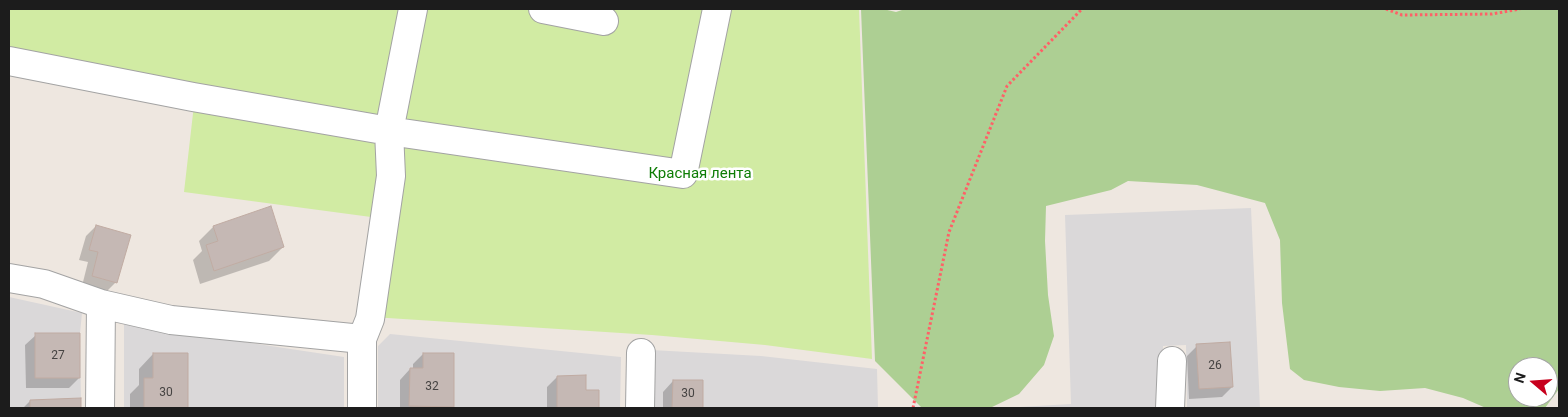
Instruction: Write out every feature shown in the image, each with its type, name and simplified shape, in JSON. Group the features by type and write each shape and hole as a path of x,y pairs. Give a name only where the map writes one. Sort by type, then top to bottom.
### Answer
{"street":[{"path":"362,408 362,339 370,318 391,176 389,131 414,9"},
{"path":"543,9 604,21"},
{"path":"9,61 193,97 389,131 682,174 717,9"},
{"path":"9,278 44,284 101,304 171,320 362,339"},
{"path":"100,408 101,304"},
{"path":"640,408 641,353"},
{"path":"1170,408 1172,361"}],"path":[{"path":"913,408 949,232 1007,86 1082,9"},
{"path":"1386,9 1402,15 1492,14 1520,9"}],"shaded area":[{"path":"1251,208 1260,408 1187,408 1186,345 1163,346 1161,408 1002,408 1071,404 1065,215"},
{"path":"9,297 82,313 80,333 81,408 9,408"},
{"path":"124,324 344,357 344,408 124,408"},
{"path":"390,334 621,357 620,408 378,408 378,346"},
{"path":"651,350 761,356 877,369 878,408 652,408"}],"green space":[{"name":"Красная лента","path":"9,9 859,9 872,359 765,345 652,335 372,317 386,219 184,192 195,96 9,58"},
{"path":"861,9 883,9 896,12 905,9 1559,9 1559,389 1558,390 1558,357 1508,357 1508,407 1545,408 1486,408 1463,398 1425,388 1380,391 1339,387 1304,380 1290,369 1282,303 1280,240 1265,203 1197,185 1128,181 1111,190 1046,206 1045,241 1048,295 1054,336 1044,365 1019,394 990,408 922,408 875,361"}],"building":[{"path":"271,206 284,247 214,271 206,245 218,241 213,226"},
{"path":"96,225 131,235 117,283 92,276 98,252 89,250"},
{"path":"35,333 80,333 80,378 35,378"},
{"path":"1230,342 1233,387 1199,389 1196,344"},
{"path":"153,353 188,353 188,408 144,408 144,378 153,378"},
{"path":"423,353 454,353 454,407 409,406 410,368 423,368"},
{"path":"586,375 586,390 599,390 599,408 557,408 557,376"},
{"path":"673,380 703,380 703,408 672,408"},
{"path":"81,398 81,408 30,408 30,400"}]}
